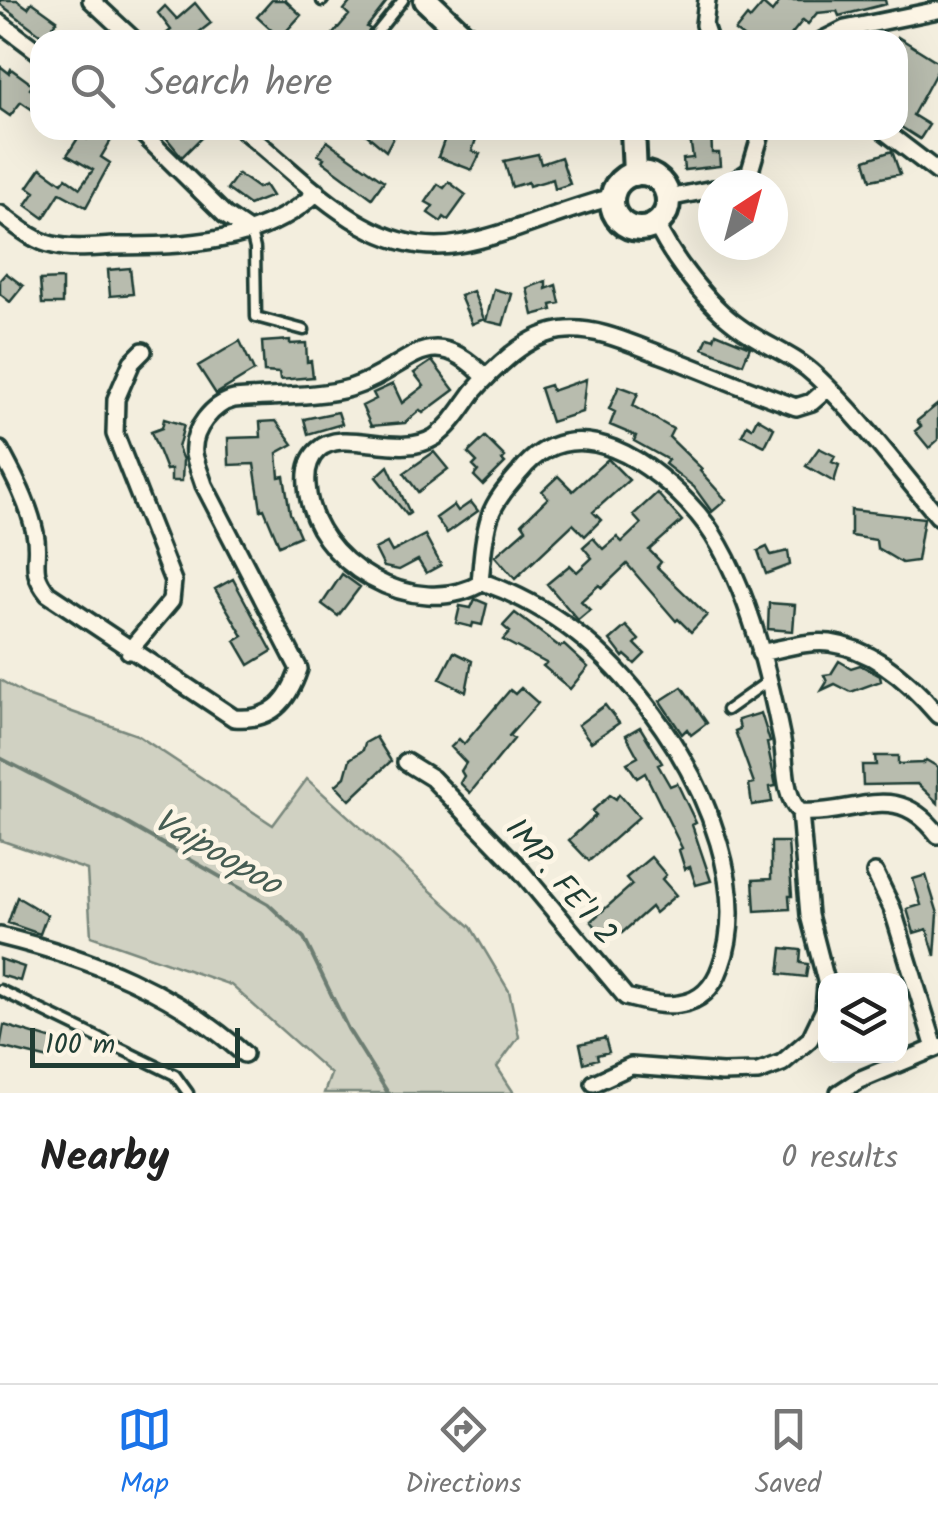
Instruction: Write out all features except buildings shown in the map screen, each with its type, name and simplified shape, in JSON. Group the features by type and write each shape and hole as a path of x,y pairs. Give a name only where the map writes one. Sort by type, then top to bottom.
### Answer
{"main road":[{"path":"426,0 455,30"},
{"path":"633,140 635,174"},
{"path":"635,174 660,182 668,198 666,213 656,224 643,229 618,218 613,197 618,184 635,174"}],"street":[{"path":"91,0 123,30"},
{"path":"705,30 706,0"},
{"path":"841,30 938,10"},
{"path":"0,23 30,46"},
{"path":"149,140 225,215 250,232"},
{"path":"256,140 359,224 386,239 430,247 477,240 613,197"},
{"path":"750,170 759,140"},
{"path":"896,140 936,171"},
{"path":"936,171 938,152"},
{"path":"0,214 36,238 65,247 145,246 207,241 250,232 272,224 317,192"},
{"path":"668,198 698,192"},
{"path":"656,224 675,257 726,316 794,358 828,388 938,516"},
{"path":"824,973 809,914 800,812 791,801 782,740 760,654 736,578 716,539 673,488 644,465 602,444 562,443 540,452 508,486 490,517 480,584 467,591 431,596 390,586 344,560 318,527 307,495 306,478 313,456 331,443 406,447 429,441 448,427 486,378 528,343 550,332 598,332 796,406 812,402 828,388"},
{"path":"0,450 18,485 36,536 36,580 48,594 234,718 253,720 291,692 298,669 204,484 194,452 200,429 218,405 234,399 347,389 430,349 452,351 486,378"},
{"path":"130,651 171,601 173,581 115,434 116,399 132,362 143,351"},
{"name":"IMP. FE'I 2","path":"406,762 432,778 504,852 621,994 656,1004 688,1002 710,988 725,956 730,926 724,859 706,807 665,730 597,650 565,622 517,594 480,584"},
{"path":"760,654 829,643 860,652 908,681 938,715"},
{"path":"800,812 876,802 900,803 919,813 938,835"},
{"path":"839,1093 858,1080 936,1048 892,908 875,873"},
{"path":"0,936 44,947 148,986 212,1025 244,1054"},
{"path":"594,1083 631,1066 758,1072 782,1063 810,1039 818,1022"}],"lane":[{"path":"379,30 403,0"},
{"path":"250,232 255,249 256,316 304,330"},
{"path":"726,710 768,681"},
{"path":"0,990 164,1069 188,1093"}],"shaded area":[{"path":"0,680 30,697 137,735 273,825 307,779 471,927 509,991 519,1037 497,1067 514,1093 324,1093 331,1074 231,985 91,936 87,870 0,840"}],"waterway":[{"name":"Vaipoopoo","path":"0,758 119,819 268,904 304,938 348,1029 388,1093"}]}
